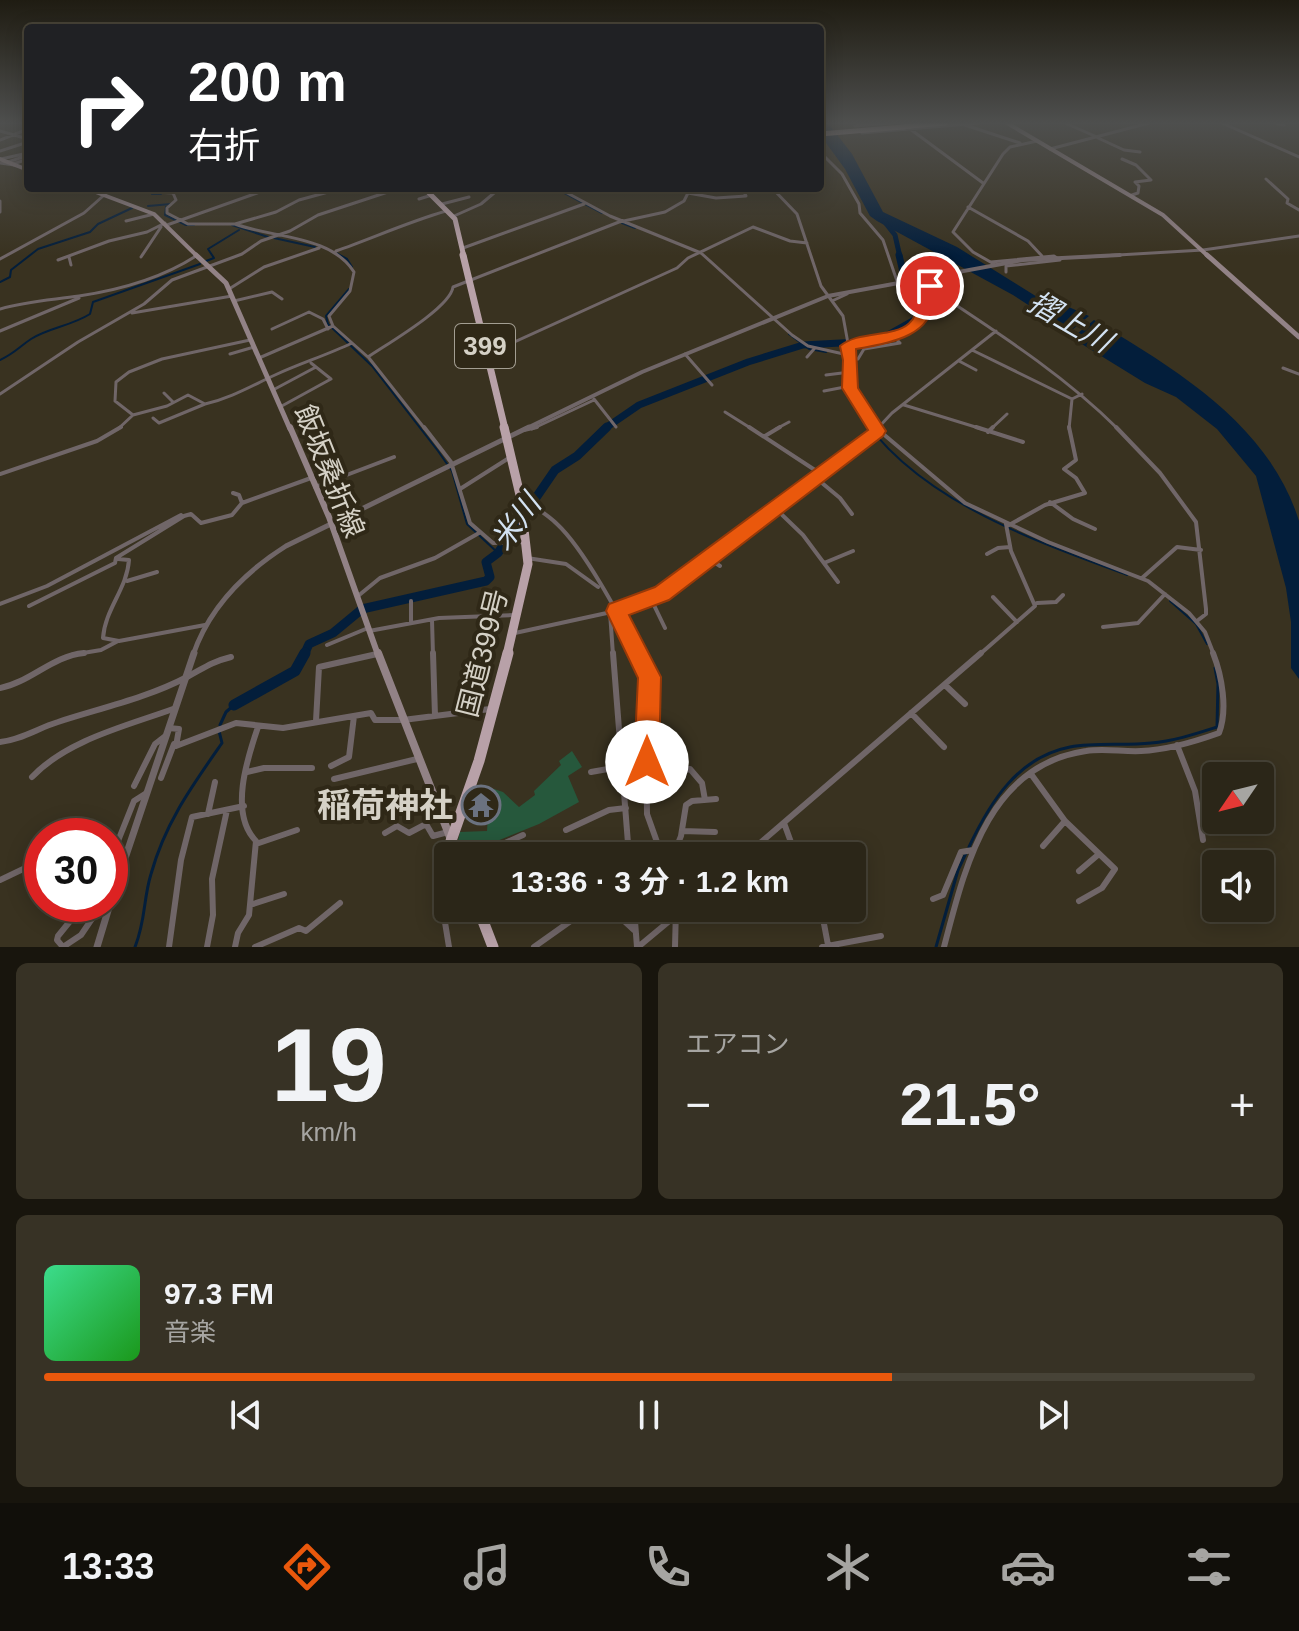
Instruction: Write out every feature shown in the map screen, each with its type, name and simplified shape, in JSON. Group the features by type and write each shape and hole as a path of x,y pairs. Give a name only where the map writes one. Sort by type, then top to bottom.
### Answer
{"highway":[{"name":"国道399号","path":"429,192 451,213 463,248 520,497 527,558 517,615 468,799 449,837"},
{"path":"449,837 451,842"},
{"path":"483,922 493,947"}],"main road":[{"path":"1082,167 1163,215 1299,337"},
{"name":"飯坂桑折線","path":"98,192 154,214 222,276 331,524 449,837"}],"street":[{"path":"835,167 859,204 860,213 883,240 900,281"},
{"path":"961,167 983,183"},
{"path":"994,167 953,232 972,250 993,263 1203,250 1299,236"},
{"path":"1132,195 1138,193 1139,185 1135,182 1151,180 1138,167"},
{"path":"1266,179 1288,199 1287,203 1299,210"},
{"path":"0,259 84,213 109,192"},
{"path":"155,192 172,192 176,200 166,211 180,221 191,224 235,224 326,192"},
{"path":"58,260 260,192"},
{"path":"0,394 78,342 146,302 165,284 207,262 242,254 321,213 388,192"},
{"path":"336,251 386,233 401,224 481,204 495,192"},
{"path":"565,192 620,222 699,253 812,349 858,359 864,349 900,343 893,337"},
{"path":"368,357 429,315 452,294 453,287 620,222 665,212 684,201 688,193 716,198 745,196 744,192"},
{"path":"776,192 797,214 821,286 844,320 850,358 848,386 876,432 965,503 1007,526 1142,578 1197,621 1213,647 1219,667 1224,694 1223,727 1208,737 1141,751 1075,752 1048,761 999,803 970,849 944,947"},
{"path":"419,199 432,195"},
{"path":"442,204 469,197"},
{"path":"0,201 0,212"},
{"path":"124,206 131,203"},
{"path":"463,248 585,204"},
{"path":"968,207 1028,241 1042,256"},
{"path":"126,221 154,214"},
{"path":"141,257 158,230 166,224"},
{"path":"235,224 272,237 336,251 350,260 356,271 351,290 329,316 330,327"},
{"path":"488,355 665,274 699,253 756,226 783,241 807,243"},
{"path":"231,295 264,267 320,248"},
{"path":"64,252 71,265"},
{"path":"0,309 29,300 75,297 173,271 199,255"},
{"path":"128,846 183,678 205,625 234,587 258,564 286,546 523,429 685,354 828,296 993,263 1042,256 1058,258"},
{"path":"1006,272 1006,266 1059,261 1058,258"},
{"path":"917,279 996,331 1082,394 1128,436 1175,490 1196,522 1201,550 1206,614 1197,621"},
{"path":"847,344 893,337 921,319 927,299 917,279"},
{"path":"0,331 55,306 111,287"},
{"path":"832,301 873,289"},
{"path":"129,313 231,295 272,292 282,299"},
{"path":"157,305 176,304"},
{"path":"272,329 309,312 323,319 368,357 449,466 477,535 504,545 525,542"},
{"path":"259,358 330,327"},
{"path":"512,633 613,612 651,599 876,432 904,405 996,331"},
{"path":"230,354 252,343"},
{"path":"133,415 117,405 114,398 116,382 124,375 176,356 252,343"},
{"path":"273,390 350,344"},
{"path":"807,357 812,349"},
{"path":"972,350 1072,399"},
{"path":"685,354 709,381"},
{"path":"959,361 976,370"},
{"path":"153,418 159,423 205,404 234,397 268,379 314,365"},
{"path":"280,407 331,379 314,365"},
{"path":"1283,368 1299,374"},
{"path":"826,375 848,372"},
{"path":"824,391 848,386"},
{"path":"164,393 173,402"},
{"path":"0,474 54,454 94,444 118,432 133,415 190,394 205,404"},
{"path":"1072,399 1082,394"},
{"path":"593,398 601,405 605,419 613,425"},
{"path":"1007,526 1063,496 1085,493 1076,478 1064,469 1076,460 1068,441 1072,399"},
{"path":"904,405 1023,442"},
{"path":"725,412 765,436 818,476 852,514"},
{"path":"988,432 1007,414"},
{"path":"765,436 789,422"},
{"path":"315,487 394,457"},
{"path":"460,489 511,457"},
{"path":"29,606 115,563 190,513 208,523 234,514 242,503 311,478"},
{"path":"233,493 239,495 242,503"},
{"path":"520,497 568,537 650,677 647,814 657,842"},
{"path":"1050,502 1073,519 1095,529"},
{"path":"775,508 803,535 838,582"},
{"path":"0,604 57,581 172,519 193,511 196,518"},
{"path":"1007,526 1010,547 1036,603"},
{"path":"356,597 380,578 435,558 477,535"},
{"path":"987,554 998,548 1010,547"},
{"path":"1142,578 1177,547 1201,550"},
{"path":"824,563 853,551"},
{"path":"527,558 566,564 600,588"},
{"path":"708,558 720,566"},
{"path":"116,560 129,560 127,581 118,593 102,634 106,640 118,641 205,625"},
{"path":"127,581 157,572"},
{"path":"493,615 497,592"},
{"path":"762,842 1036,603 1056,602 1063,595"},
{"path":"1103,627 1138,623 1164,595"},
{"path":"993,597 1017,622"},
{"path":"651,599 665,628"},
{"path":"411,601 411,623"},
{"path":"613,612 628,842"},
{"path":"327,645 369,629 432,619 517,615"},
{"path":"432,619 435,716"},
{"path":"0,688 14,685 66,656 105,650 118,641"},
{"path":"316,721 319,667 378,653"},
{"path":"0,742 20,739 57,722 84,716 183,678 209,662 231,657"},
{"path":"945,685 965,704"},
{"path":"32,777 47,761 159,712 173,709"},
{"path":"174,744 180,746 236,723 283,728 371,713 375,720 403,720 493,709"},
{"path":"911,713 944,747"},
{"path":"331,766 349,757 354,716"},
{"path":"235,947 238,933 248,921 250,905 256,844 246,829 244,806 246,772 258,727"},
{"path":"134,786 155,744 166,733 179,729 161,778"},
{"path":"1177,745 1200,806 1203,840"},
{"path":"334,779 418,758"},
{"path":"591,772 647,762"},
{"path":"246,772 264,768 312,768"},
{"path":"647,778 690,769 702,783 705,800"},
{"path":"1031,774 1065,821 1113,866 1115,875 1091,897 1079,901"},
{"path":"208,814 215,782"},
{"path":"127,818 134,801 145,794"},
{"path":"678,842 686,805 692,801 716,799"},
{"path":"169,947 181,860 192,817 244,806"},
{"path":"566,830 609,810 626,808"},
{"path":"207,947 213,915 212,879 227,810"},
{"path":"1043,846 1065,821"},
{"path":"784,823 791,842"},
{"path":"385,833 397,826 409,837 426,824 433,836 449,837"},
{"path":"256,844 297,830"},
{"path":"682,831 715,832"},
{"path":"507,842 523,835"},
{"path":"933,899 943,895 957,857 970,849"},
{"path":"1079,871 1099,854"},
{"path":"0,880 24,869"},
{"path":"250,905 284,894"},
{"path":"258,946 299,928 306,931 340,903"},
{"path":"69,922 58,936 57,940 63,947 87,930 92,922"},
{"path":"97,947 104,922"},
{"path":"445,922 449,947"},
{"path":"534,947 569,922"},
{"path":"626,922 636,931"},
{"path":"635,922 638,947"},
{"path":"638,947 665,922"},
{"path":"675,947 676,922"},
{"path":"822,922 825,946 881,936"}],"green space":[{"path":"572,751 582,767 568,776 579,802 539,824 495,842 458,842 460,832 487,831 489,800 494,789 503,792 519,807 535,795 534,791 561,765 559,761"}],"water":[{"name":"摺上川","path":"859,167 883,212 957,247 1042,300 1062,304 1089,316 1072,330 1064,328 1013,295 877,221 870,216 845,169"},
{"path":"1094,320 1156,358 1216,402 1266,456 1285,487 1299,521 1299,679 1291,668 1291,622 1286,588 1256,476 1217,429 1176,397 1145,383 1072,338"}],"waterway":[{"path":"152,192 161,194"},
{"path":"563,192 602,213"},
{"path":"148,206 171,204"},
{"path":"166,207 165,215 186,225 194,225"},
{"path":"0,282 10,277 11,270 38,249 90,232 98,224 132,208"},
{"name":"米川","path":"884,221 895,235 900,257"},
{"path":"622,223 635,228"},
{"path":"232,225 268,237"},
{"path":"206,261 214,258 208,249 239,230"},
{"path":"274,238 315,247"},
{"path":"336,253 347,259 352,267"},
{"name":"米川","path":"604,429 639,405 748,362 803,345 859,342 886,336 918,318 922,298 903,272 899,255"},
{"path":"0,360 38,335 90,314 93,302 200,264"},
{"path":"349,289 326,316 328,324 372,366 438,451 452,471 467,524 498,553"},
{"name":"米川","path":"789,334 809,349 826,352"},
{"path":"844,355 847,364 846,386 854,404 879,439 908,466 941,491 1014,531 1127,575"},
{"name":"米川","path":"304,654 309,644 333,633 362,609 486,581 490,577 486,562 498,553 555,470 577,456 607,427"},
{"path":"1170,601 1196,624 1207,644"},
{"name":"米川","path":"234,705 295,671 304,654"},
{"path":"969,847 986,814 1008,784 1021,771 1052,752 1100,744 1160,742 1217,727 1218,684 1215,668"},
{"name":"米川","path":"220,725 226,712 234,705"},
{"name":"米川","path":"135,947 157,855 180,806 222,743 219,731"},
{"path":"936,947 958,870 966,853"}],"place":[{"name":"稲荷神社","path":"481,805"}],"route":[{"path":"647,762 650,677 616,611 662,594 877,431 850,388 851,360 847,346 887,339 915,325 923,315 927,299 922,282 930,286"}]}
